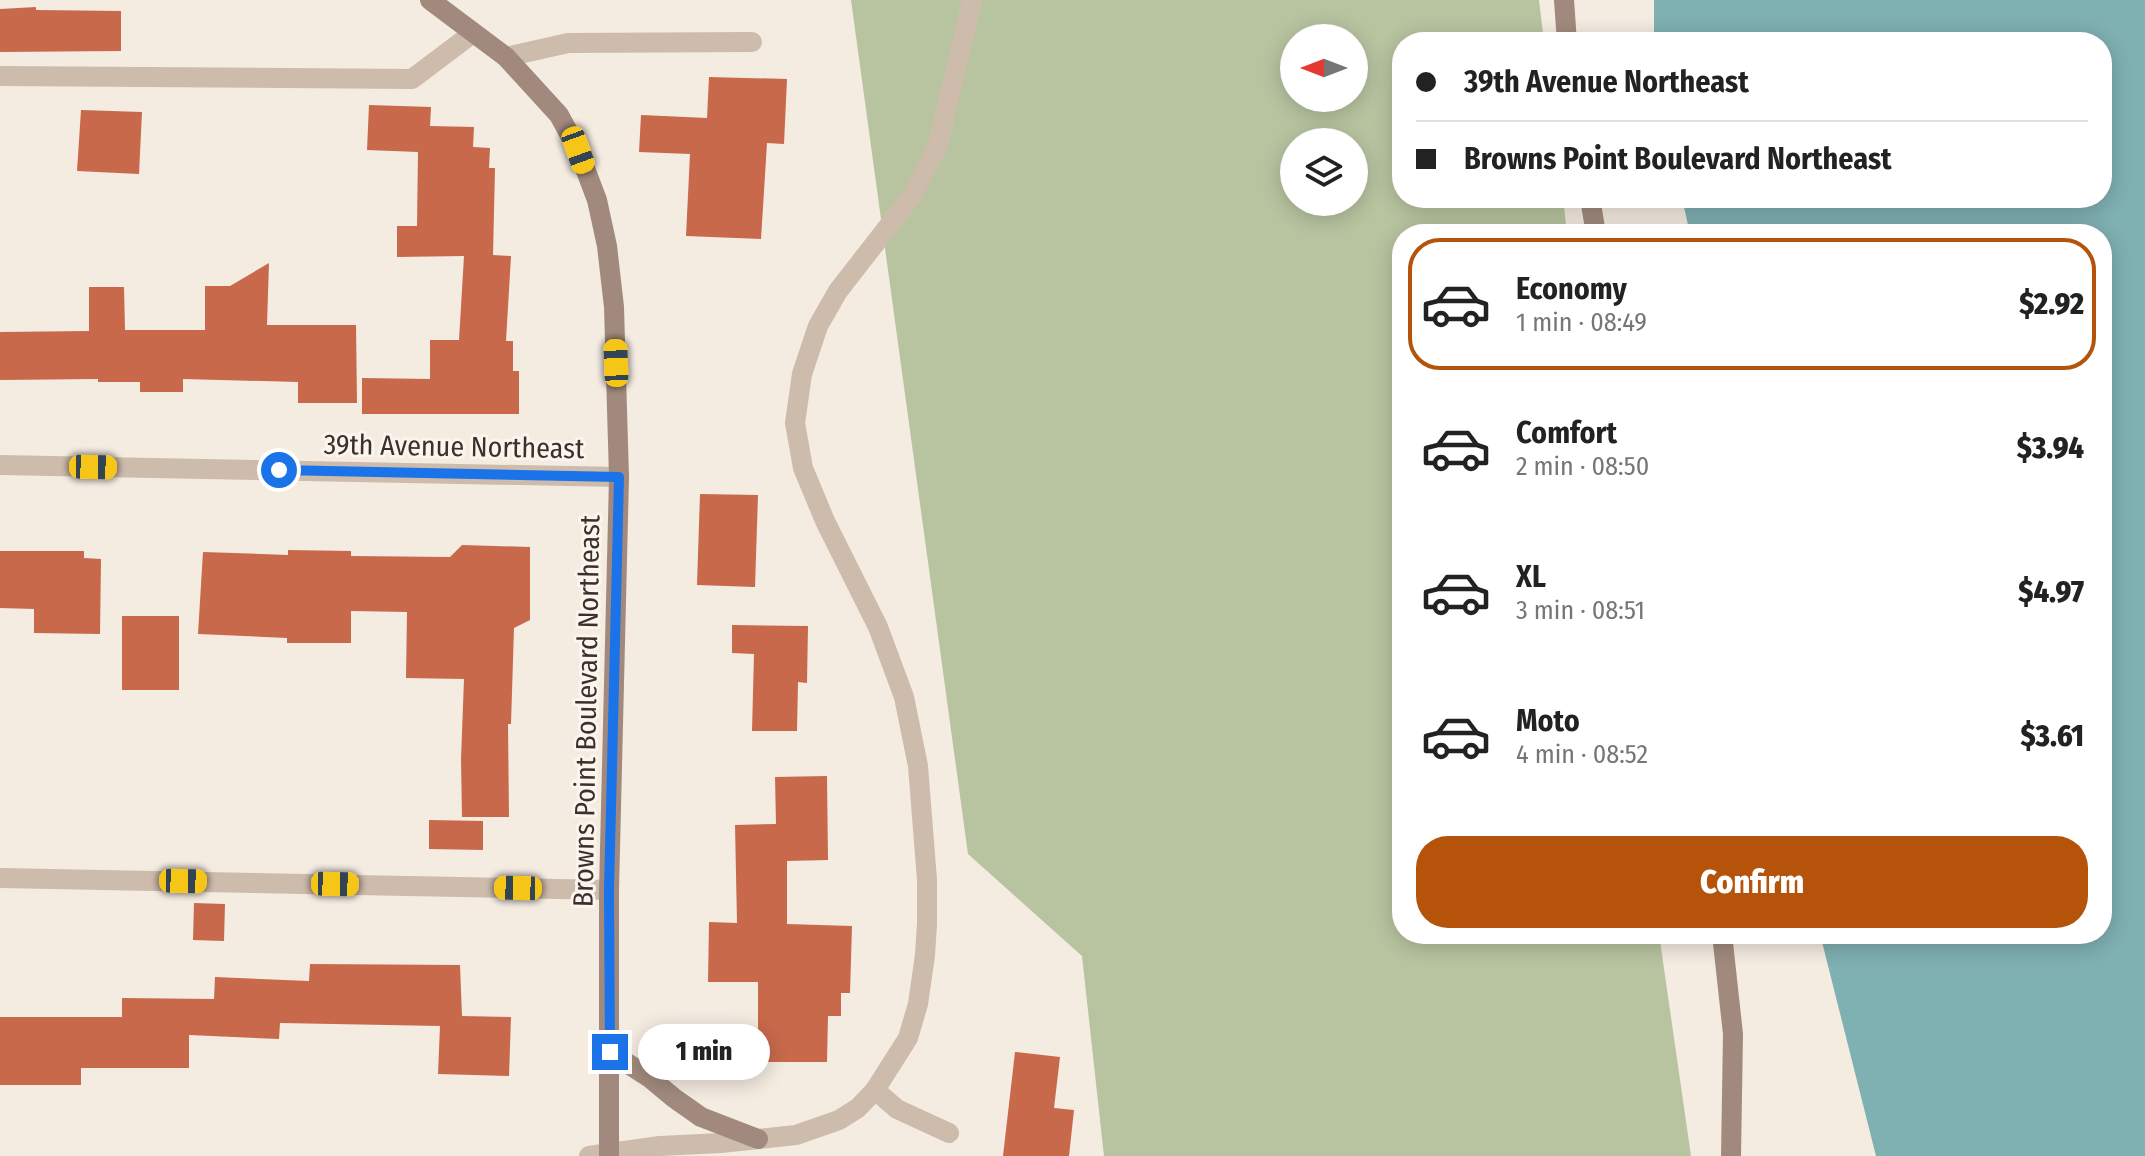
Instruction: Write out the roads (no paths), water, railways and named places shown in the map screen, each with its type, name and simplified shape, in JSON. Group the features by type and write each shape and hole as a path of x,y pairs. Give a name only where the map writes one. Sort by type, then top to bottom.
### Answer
{"street":[{"name":"Browns Point Boulevard Northeast","path":"430,0 506,57 559,115 578,150 597,200 607,246 614,307 619,477 609,890 610,1052 603,1155"},
{"path":"603,1155 660,1146 796,1135 839,1120 858,1108 875,1090 908,1038 918,1004 925,955 927,880 918,766 904,697 878,627 825,521 803,468 795,423 802,374 818,326 838,291 912,196 938,145 972,0"},
{"path":"1564,0 1566,32"},
{"path":"0,76 412,79 473,33"},
{"path":"506,57 568,43 752,42"},
{"name":"39th Avenue Northeast","path":"0,465 619,477"},
{"path":"0,878 609,890"},
{"path":"1723,944 1733,1034 1731,1156"},
{"path":"610,1052 701,1117 758,1139"},
{"path":"875,1090 897,1109 949,1133"}],"water":[{"path":"1654,0 2145,0 2145,1156 1876,1156 1823,944 2112,944 2112,224 1688,224 1684,208 2112,208 2112,32 1654,32"}]}
